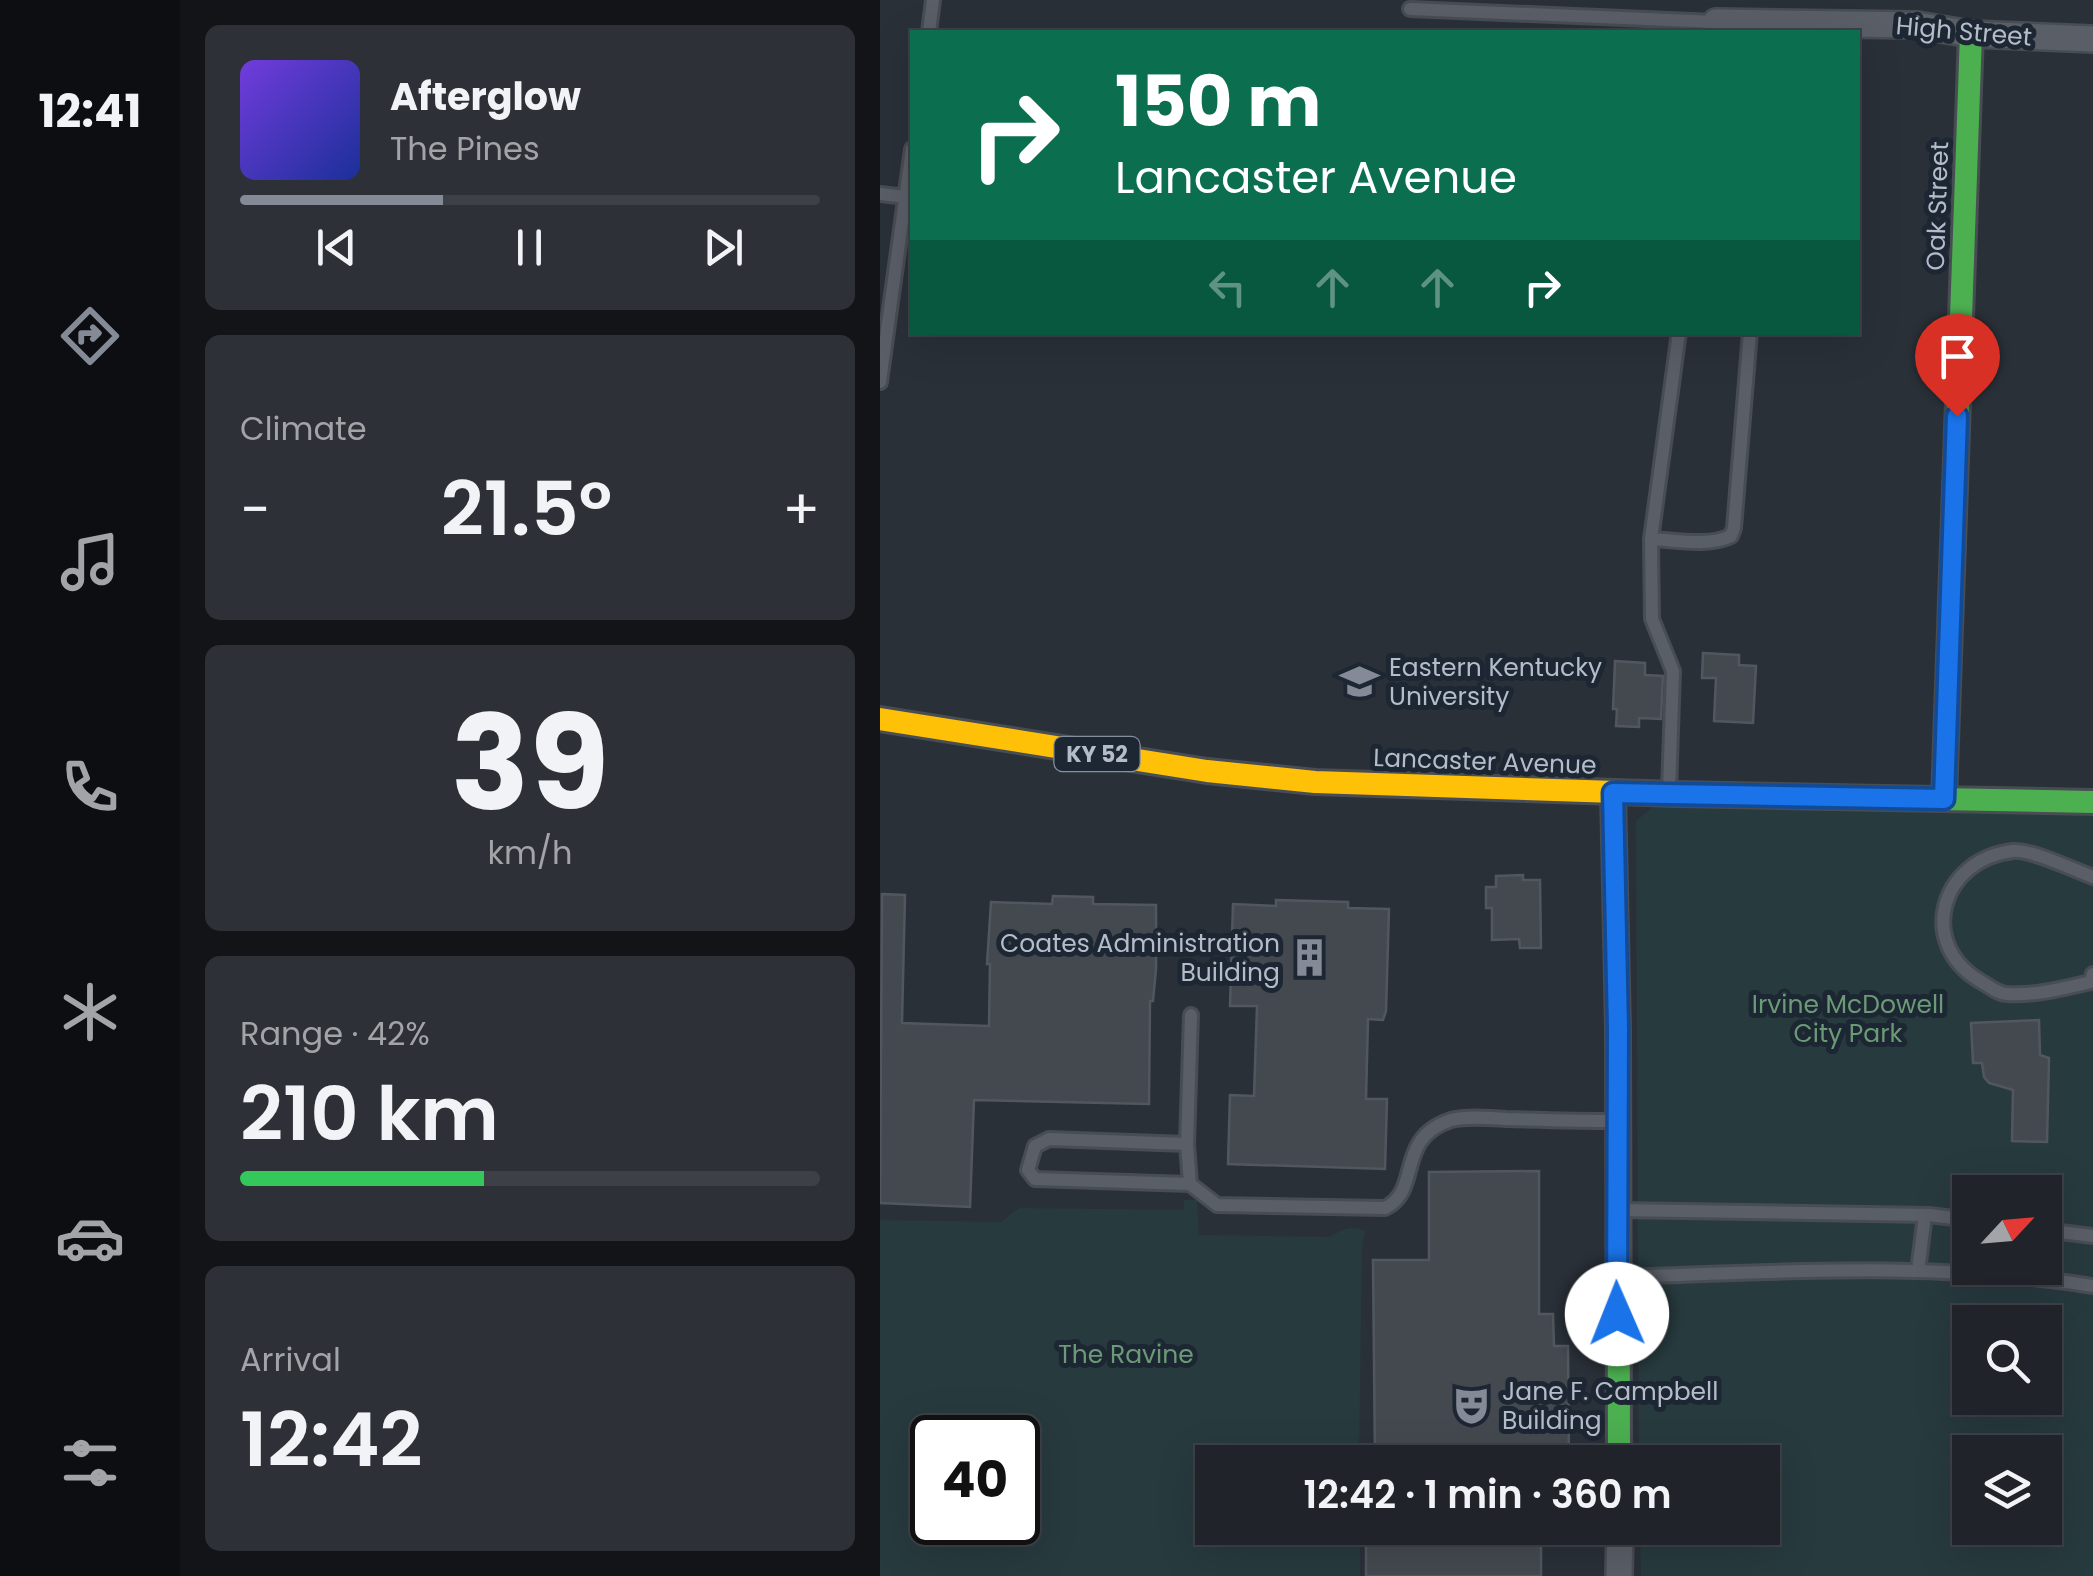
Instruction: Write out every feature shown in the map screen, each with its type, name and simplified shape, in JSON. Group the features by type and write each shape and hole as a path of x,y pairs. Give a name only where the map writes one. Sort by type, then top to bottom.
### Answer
{"street":[{"name":"High Street","path":"1716,22 1918,12 1970,34 2093,40"},
{"name":"Oak Street","path":"1944,799 1970,34"},
{"name":"Lancaster Avenue","path":"880,719 1208,771 1316,782 1613,793 2093,802"},
{"path":"1613,793 1619,1445"}],"lane":[{"path":"929,30 933,0"},
{"path":"1410,9 1716,22"},
{"path":"880,382 910,165"},
{"path":"880,194 906,197"},
{"path":"1669,793 1673,672 1652,620 1651,539 1679,335"},
{"path":"1651,539 1722,541 1731,536 1750,335"},
{"path":"2093,877 2018,850 1992,856 1974,862 1956,880 1945,901 1943,921 1950,952 1967,973 2004,994 2057,990 2091,982 2093,974"},
{"path":"1190,1184 1187,1144 1191,1015"},
{"path":"1187,1144 1049,1139 1035,1146 1028,1170 1035,1179 1190,1184 1217,1205 1386,1208 1404,1189 1412,1154 1419,1143 1427,1133 1448,1121 1617,1121"},
{"path":"1616,1210 1952,1218"},
{"path":"1918,1271 1924,1215"},
{"path":"2062,1232 2093,1236"},
{"path":"1616,1277 1918,1271 2024,1275 2093,1286"}],"green space":[{"name":"Irvine McDowell City Park","path":"1657,803 2093,813 2093,1576 1641,1576 1640,1545 1780,1545 1780,1445 1639,1445 1636,821"},
{"name":"The Ravine","path":"1184,1200 1197,1200 1199,1235 1329,1237 1351,1228 1365,1231 1359,1445 1195,1445 1195,1545 1360,1545 1360,1576 880,1576 880,1220 1001,1222 1019,1208 1183,1210"}],"building":[{"path":"1703,653 1739,655 1739,665 1756,666 1753,723 1714,721 1716,678 1702,678"},
{"path":"1615,661 1645,663 1645,675 1663,676 1661,719 1639,718 1639,727 1616,726"},
{"path":"1523,875 1523,880 1540,880 1541,948 1520,948 1519,939 1492,940 1492,908 1486,908 1486,887 1496,887 1496,876"},
{"path":"882,894 905,895 902,1023 989,1026 991,902 1052,904 1053,896 1093,897 1093,904 1156,905 1149,1104 974,1100 970,1207 880,1203"},
{"name":"Coates Administration Building","path":"1276,900 1348,902 1348,908 1389,909 1386,1011 1383,1020 1368,1019 1366,1099 1387,1099 1385,1169 1228,1164 1230,1095 1254,1096 1257,1006 1230,1006 1233,904 1276,906"},
{"path":"2039,1020 2040,1055 2049,1058 2047,1142 2012,1141 2013,1090 1989,1083 1982,1063 1973,1063 1971,1023"},
{"name":"Jane F. Campbell Building","path":"1539,1171 1539,1314 1553,1314 1554,1346 1568,1346 1569,1445 1375,1445 1373,1260 1429,1260 1429,1172"},
{"path":"1366,1545 1541,1545 1541,1576 1366,1576"}],"traffic: fast":[{"path":"1944,799 1971,34"},
{"path":"1613,793 1619,1445"},
{"path":"1677,794 2093,802"}],"traffic: slow":[{"path":"880,719 1207,771 1315,782 1677,794"}],"place":[{"name":"Eastern Kentucky University","path":"1359,681"},
{"name":"Coates Administration Building","path":"1310,957"},
{"name":"Jane F. Campbell Building","path":"1472,1405"}],"route":[{"path":"1617,1314 1618,1029 1613,793 1944,799 1957,416"}]}
